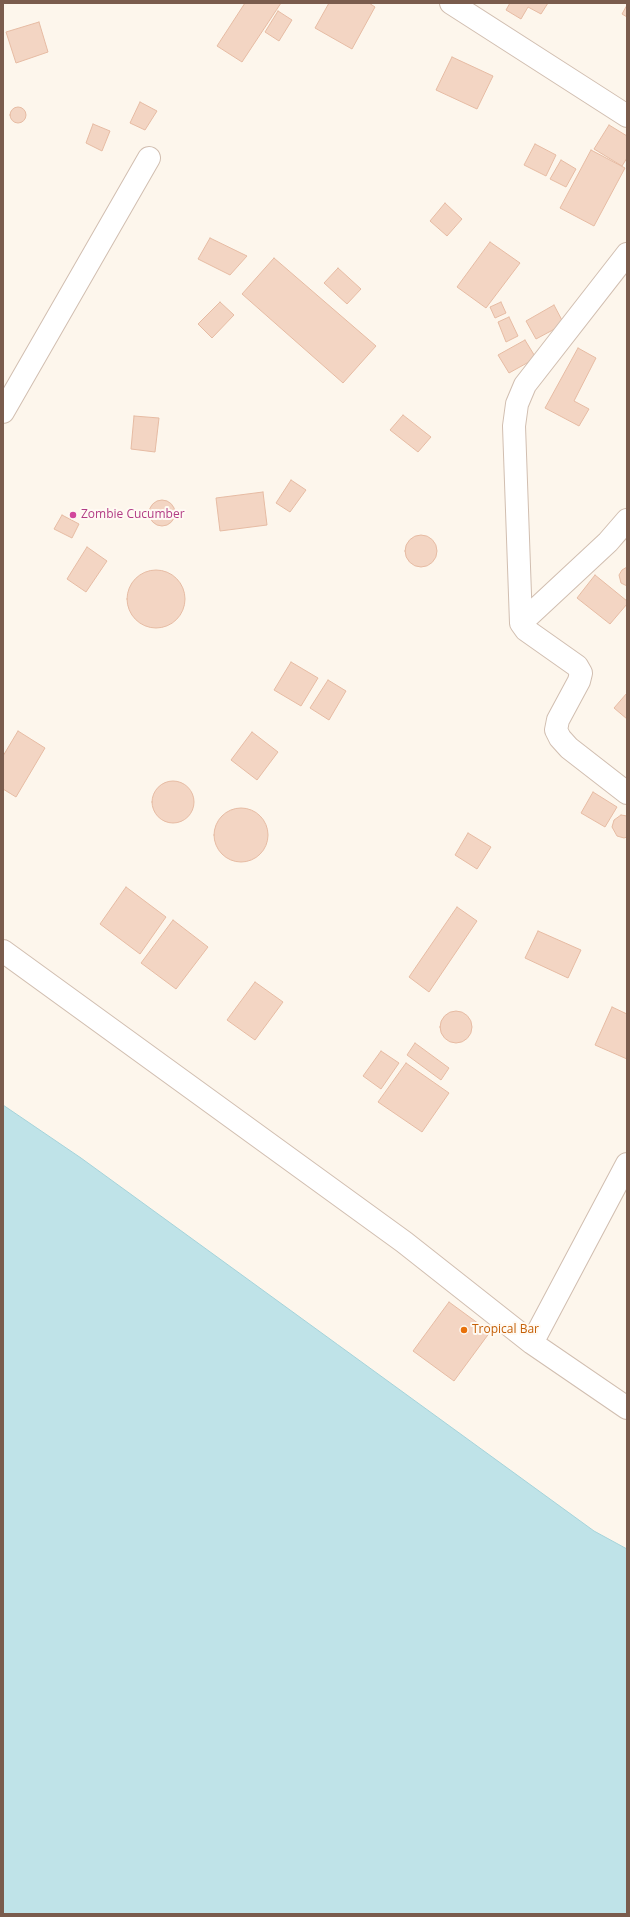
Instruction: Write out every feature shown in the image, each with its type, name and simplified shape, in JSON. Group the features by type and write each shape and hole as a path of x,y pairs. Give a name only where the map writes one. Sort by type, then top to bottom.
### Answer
{"street":[{"path":"451,3 627,116"},
{"path":"3,412 149,158"},
{"path":"627,254 525,385 517,404 514,426 521,623 526,630 577,666 581,673 579,681 558,720 556,730 560,738 569,748 627,793"},
{"path":"521,623 608,542 627,520"},
{"path":"3,951 404,1242 532,1343 627,1408"},
{"path":"532,1343 627,1164"}],"water":[{"path":"3,1105 81,1158 594,1531 627,1549 627,1914 3,1914"}],"building":[{"path":"245,3 281,3 242,62 217,46"},
{"path":"329,3 369,3 375,7 352,49 315,28"},
{"path":"510,3 548,3 541,14 528,7 521,19 506,10"},
{"path":"627,5 627,17 622,14"},
{"path":"278,11 292,20 279,41 265,32"},
{"path":"39,22 48,52 16,63 6,32"},
{"path":"452,57 493,76 477,109 436,90"},
{"path":"140,102 157,111 145,130 130,123"},
{"path":"18,107 24,109 26,115 24,121 18,123 12,121 10,115 12,109"},
{"path":"93,124 110,131 102,151 86,143"},
{"path":"609,125 627,136 627,158 622,166 594,149"},
{"path":"535,144 556,155 546,176 524,165"},
{"path":"591,150 625,168 594,226 560,208"},
{"path":"561,160 576,169 566,187 550,179"},
{"path":"445,203 462,219 447,236 430,221"},
{"path":"210,238 247,256 230,275 198,259"},
{"path":"490,242 520,263 486,308 457,287"},
{"path":"274,258 376,346 343,383 242,294"},
{"path":"338,268 361,289 347,304 324,283"},
{"path":"220,302 234,315 212,338 198,324"},
{"path":"501,302 506,313 495,318 490,307"},
{"path":"554,305 564,324 536,339 526,321"},
{"path":"509,317 518,336 506,342 498,322"},
{"path":"525,340 536,358 509,373 498,355"},
{"path":"578,348 596,358 574,401 589,409 579,426 545,408"},
{"path":"403,415 431,437 418,452 390,430"},
{"path":"134,416 159,418 155,452 131,449"},
{"path":"291,480 306,490 290,512 276,503"},
{"path":"263,492 267,525 220,531 216,498"},
{"path":"162,500 171,504 175,513 171,522 162,526 153,522 149,513 153,504"},
{"path":"62,515 79,524 72,538 54,529"},
{"path":"418,535 424,535 433,539 437,551 433,563 424,567 418,567 409,563 405,554 405,548 409,539"},
{"path":"87,547 107,561 86,592 67,579"},
{"path":"627,567 627,586 621,583 619,575 622,570"},
{"path":"156,570 172,575 180,583 185,599 180,615 172,623 156,628 140,623 132,615 127,599 132,583 140,575"},
{"path":"595,575 627,601 627,604 610,624 577,598"},
{"path":"291,662 318,678 301,706 274,690"},
{"path":"328,680 346,691 329,720 310,708"},
{"path":"627,693 627,719 614,708"},
{"path":"18,731 45,748 16,797 3,789 3,756"},
{"path":"252,732 278,752 257,780 231,760"},
{"path":"169,781 177,781 185,784 191,790 194,802 191,814 185,820 177,823 169,823 161,820 155,814 152,806 152,798 155,790 161,784"},
{"path":"593,792 617,807 605,827 581,813"},
{"path":"241,808 251,810 260,816 266,825 268,835 266,845 260,854 251,860 241,862 231,860 222,854 216,845 214,835 216,825 222,816 231,810"},
{"path":"621,815 627,816 627,837 624,838 617,836 612,827 614,820"},
{"path":"468,833 491,847 477,869 455,855"},
{"path":"126,887 166,917 140,954 100,924"},
{"path":"457,907 477,921 429,992 409,977"},
{"path":"173,920 208,947 176,989 141,963"},
{"path":"538,931 581,950 568,978 525,958"},
{"path":"255,982 283,1002 255,1040 227,1020"},
{"path":"612,1007 627,1014 627,1059 595,1045"},
{"path":"456,1011 465,1014 469,1018 472,1027 469,1036 465,1040 456,1043 447,1040 443,1036 440,1027 443,1018 447,1014"},
{"path":"415,1043 449,1068 441,1080 407,1055"},
{"path":"381,1051 399,1063 381,1089 363,1076"},
{"path":"406,1063 449,1093 422,1132 378,1102"},
{"path":"449,1302 490,1332 454,1381 413,1351"}],"place":[{"name":"Zombie Cucumber","path":"73,515"},
{"name":"Tropical Bar","path":"464,1330"}]}
